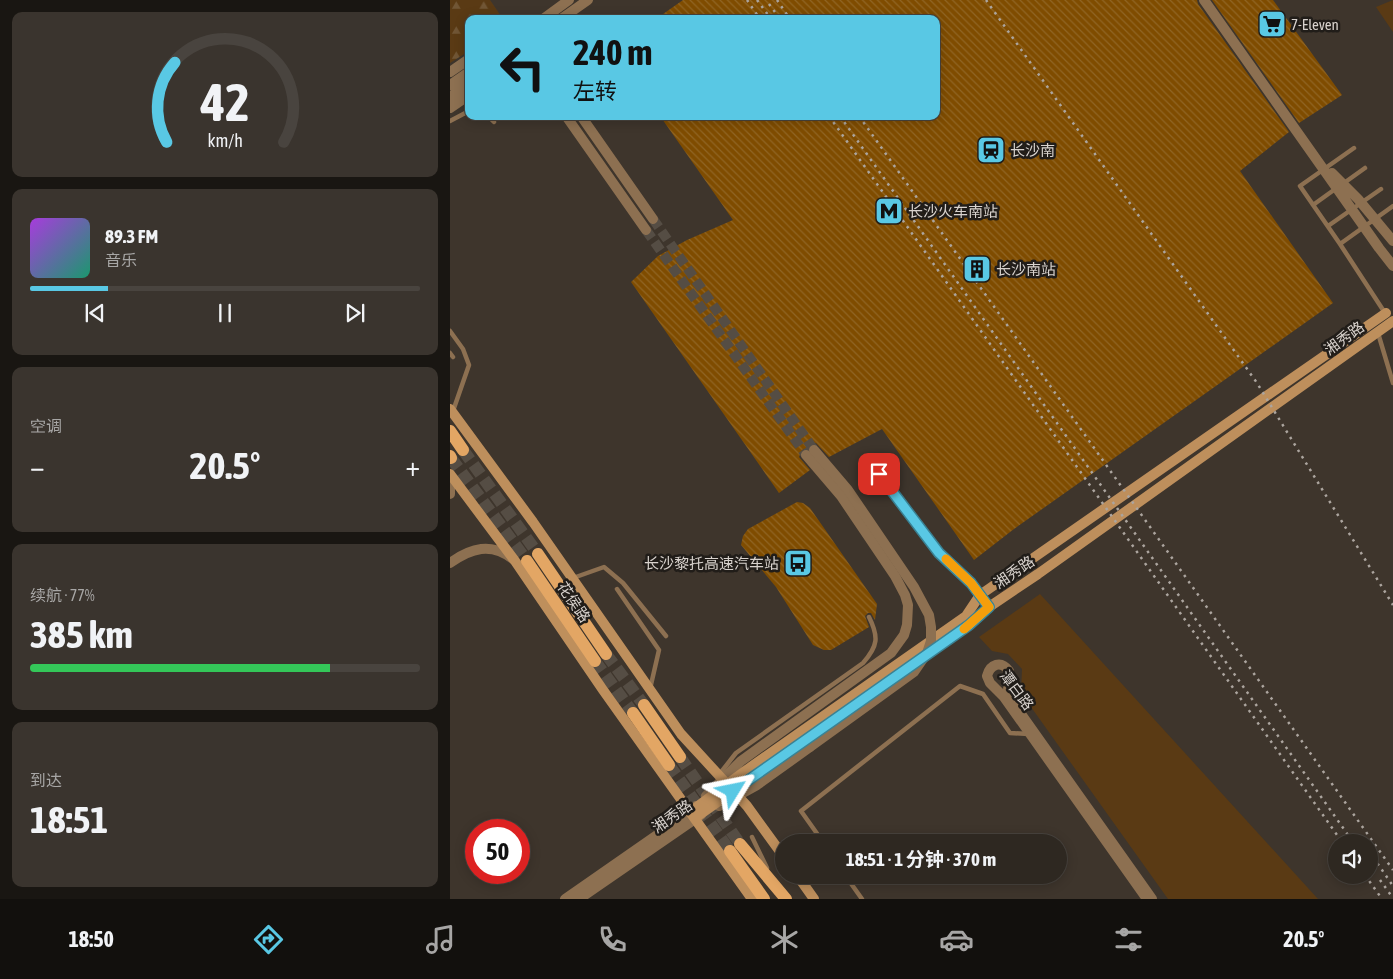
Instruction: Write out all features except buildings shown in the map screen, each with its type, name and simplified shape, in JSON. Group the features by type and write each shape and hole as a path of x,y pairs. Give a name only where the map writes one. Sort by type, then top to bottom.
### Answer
{"main road":[{"path":"692,815 728,785 966,616 980,595 1389,310"},
{"name":"湘秀路","path":"728,785 969,625 989,607 1392,322"},
{"path":"451,410 681,734 728,785 775,845"},
{"path":"450,431 463,450"},
{"path":"450,474 521,561 603,690 752,899"},
{"name":"花侯路","path":"538,554 606,654"},
{"name":"花侯路","path":"521,561 595,661"},
{"path":"669,765 638,709 680,757"},
{"path":"764,899 735,848 776,885 786,899"},
{"path":"803,884 814,899"}],"street":[{"path":"548,15 569,0"},
{"path":"567,15 588,0"},
{"path":"1204,0 1314,154 1378,248 1393,266"},
{"path":"450,72 465,62"},
{"path":"450,86 465,75"},
{"path":"450,97 465,87"},
{"path":"450,108 465,98"},
{"path":"569,120 646,230"},
{"path":"584,120 653,219"},
{"path":"1314,154 1358,199 1393,241"},
{"path":"1378,248 1393,256"},
{"path":"692,815 728,785 741,761 891,653 904,635 908,616 908,605 905,595 895,576 810,453 848,490 914,587 929,615 931,641 927,653 914,672 810,747 756,785 728,785"},
{"path":"450,481 450,494"},
{"path":"450,563 470,551 482,548 500,550 521,561"},
{"name":"潭白路","path":"1147,899 1032,735 1008,694 1009,671 1001,664 992,666 987,673 988,680 1004,697 1032,735 1152,899"},
{"name":"湘秀路","path":"565,899 692,815"},
{"name":"湘秀路","path":"578,899 692,815"}],"lane":[{"path":"450,121 465,113"},
{"path":"1354,148 1300,186 1389,310 1392,322"},
{"path":"1313,205 1365,168"},
{"path":"1328,226 1381,189"},
{"path":"1340,244 1393,206"},
{"path":"450,331 463,349 469,365 451,410"},
{"path":"1378,332 1393,383"},
{"path":"867,458 939,553 971,583 989,607"},
{"path":"572,578 604,567 623,583 666,636"},
{"path":"617,589 659,650 650,690"},
{"path":"728,785 736,753 863,662 871,654 875,646 876,636 869,617"},
{"path":"817,834 801,812 960,686 983,694 1010,733 1032,735"},
{"path":"752,836 776,885"},
{"path":"851,884 862,899"}],"green space":[{"path":"450,0 490,0 500,15 465,15 465,54 450,63"},
{"path":"1393,0 1393,32 1376,7"},
{"path":"1040,594 1318,899 1168,899 1021,693 1022,669 1008,654 992,651 979,637"}],"tunnel":[{"path":"653,219 814,450"},
{"path":"646,230 806,455"},
{"path":"463,450 538,554"},
{"path":"451,458 527,561"},
{"path":"606,654 644,705"},
{"path":"595,661 633,713"},
{"path":"680,757 740,844"},
{"path":"669,765 730,851"}],"railway":[{"path":"747,0 757,15"},
{"path":"757,0 768,15"},
{"path":"777,0 787,15"},
{"path":"986,0 1257,383 1393,605"},
{"path":"769,4 777,15"},
{"path":"832,120 1336,834"},
{"path":"843,120 1347,834"},
{"path":"862,120 1393,870"},
{"path":"1378,864 1393,886"},
{"path":"1380,880 1393,898"},
{"path":"1371,884 1382,899"}],"slow traffic":[{"path":"946,559 971,583 989,607 964,629"}],"place":[{"name":"7-Eleven","path":"1272,24"},
{"name":"长沙南","path":"991,150"},
{"name":"长沙火车南站","path":"889,211"},
{"name":"长沙南站","path":"977,269"},
{"name":"长沙黎托高速汽车站","path":"798,563"}],"route":[{"path":"733,791 969,625 989,607 971,583 939,553 879,474"}]}
